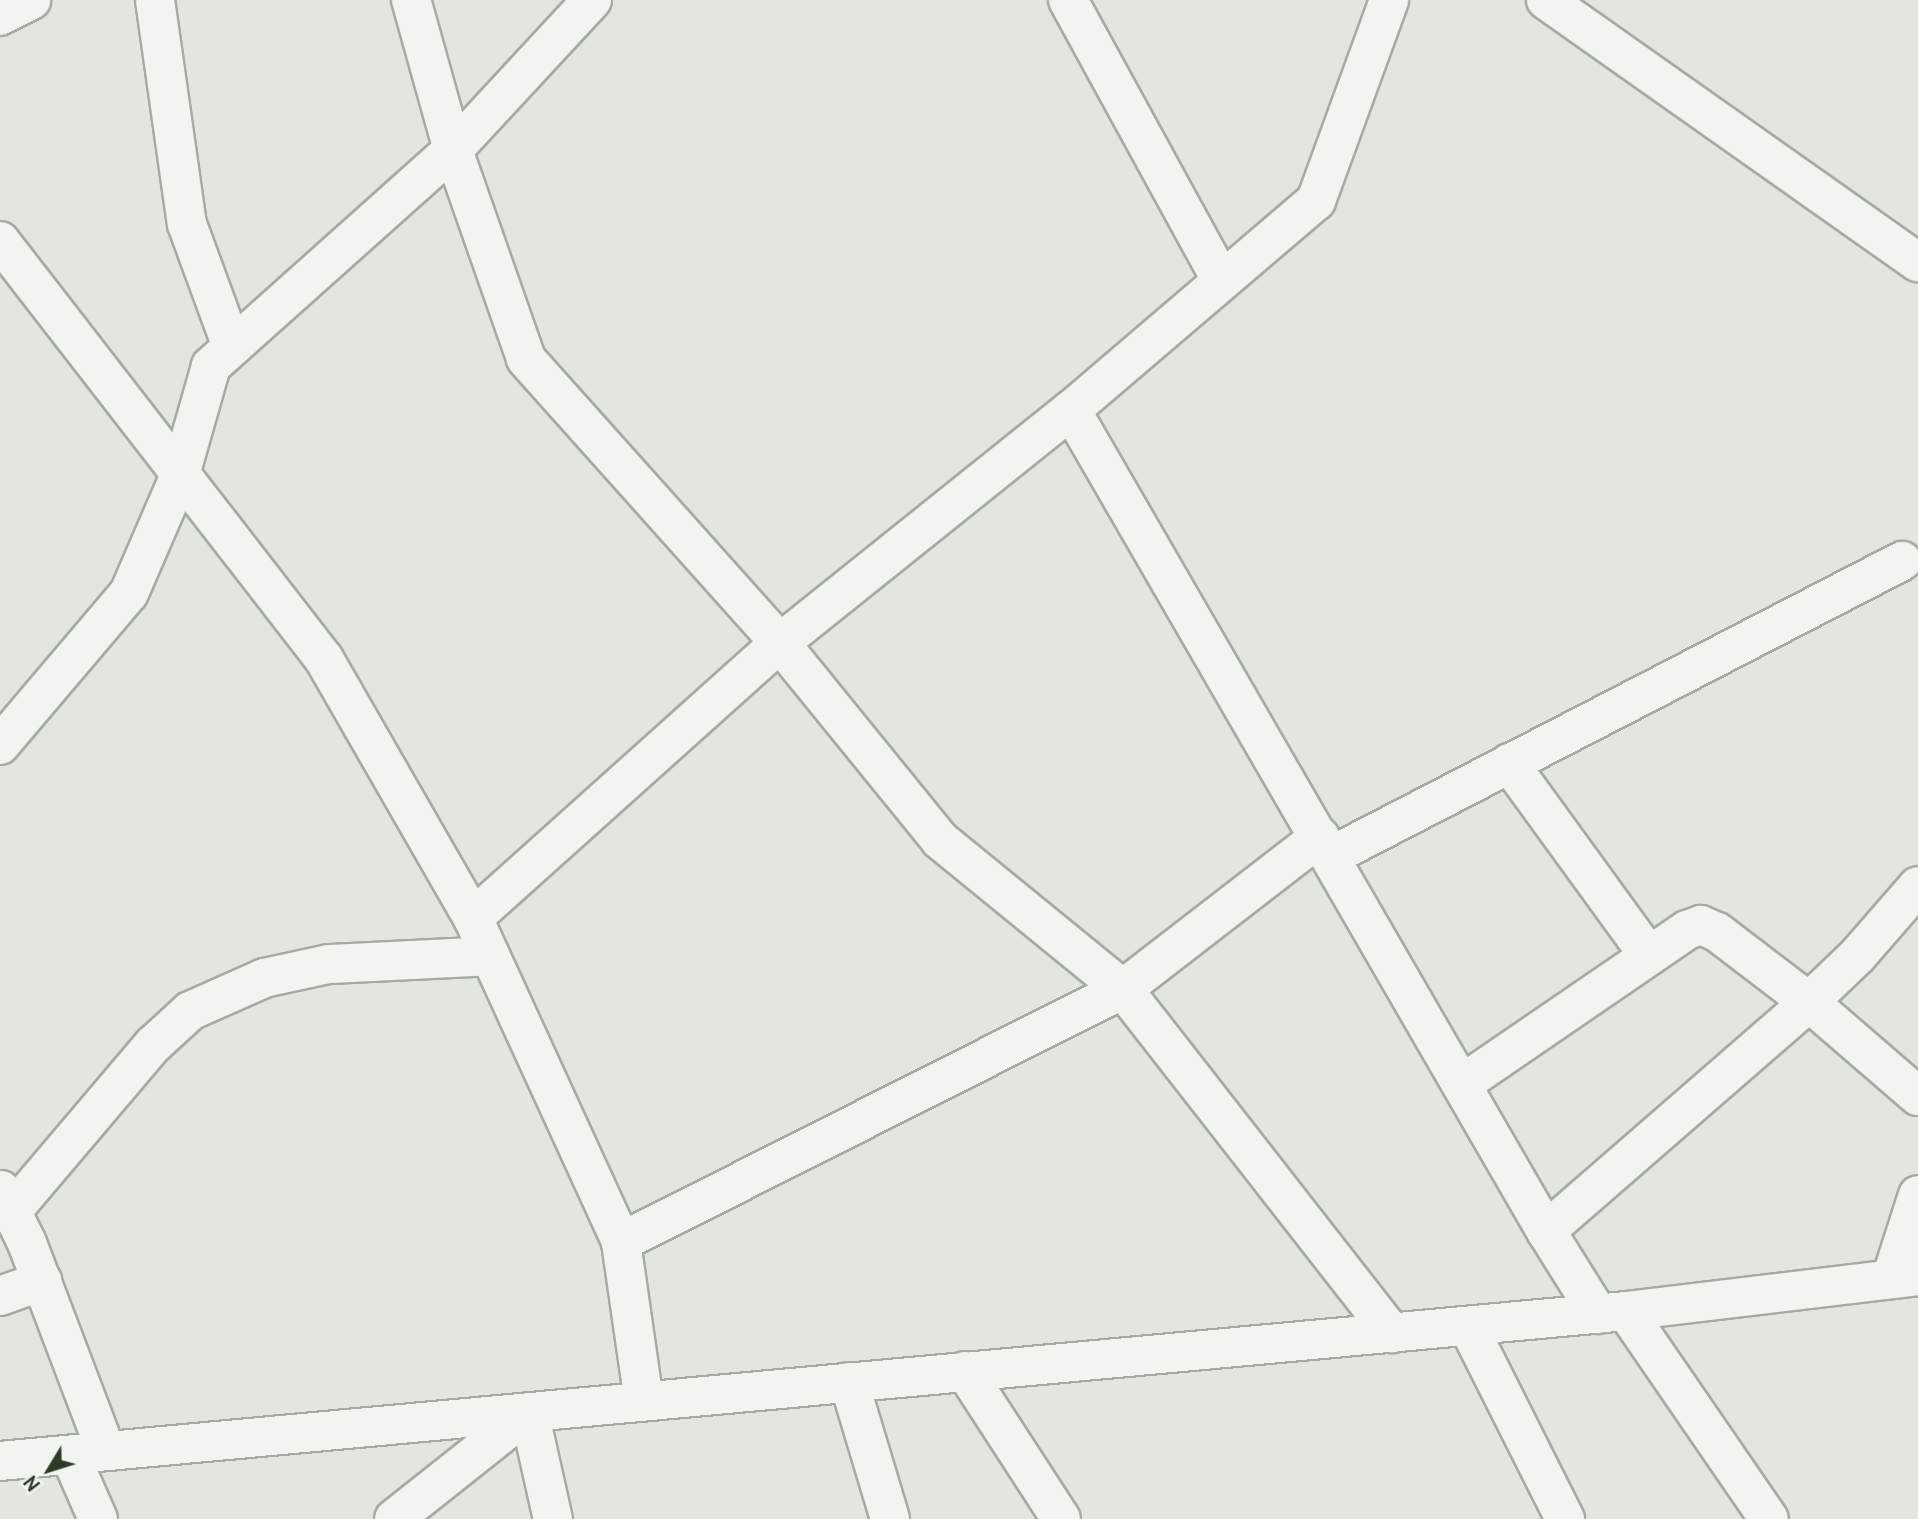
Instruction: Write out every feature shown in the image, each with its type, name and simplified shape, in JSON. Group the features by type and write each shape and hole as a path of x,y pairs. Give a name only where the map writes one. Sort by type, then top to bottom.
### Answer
{"street":[{"path":"0,16 30,0"},
{"path":"155,0 187,224 232,347"},
{"path":"411,0 453,150 526,359 780,643 940,839 1123,989 1392,1333"},
{"path":"0,746 129,593 180,475 211,366 453,150 592,0"},
{"path":"1068,0 1222,281"},
{"path":"473,918 780,643 1071,411 1316,201 1389,0"},
{"path":"1546,0 1918,262"},
{"path":"0,241 324,659 473,918 621,1242 644,1401"},
{"path":"1071,411 1546,1231 1769,1519"},
{"path":"621,1242 1123,989 1325,846 1509,763 1902,561"},
{"path":"1509,763 1649,956"},
{"path":"1546,1231 1809,1002 1858,955 1918,886"},
{"path":"1462,1084 1687,930 1701,925 1717,932 1809,1002 1918,1097"},
{"path":"98,1519 88,1453 41,1281 6,1199 153,1045 190,1011 264,978 329,964 489,956"},
{"path":"0,1461 1612,1313 1905,1278 1918,1195"},
{"path":"0,1296 41,1281"},
{"path":"1468,1326 1565,1519"},
{"path":"965,1371 1061,1519"},
{"path":"849,1382 890,1519"},
{"path":"394,1519 529,1412"},
{"path":"529,1412 553,1519"}]}
